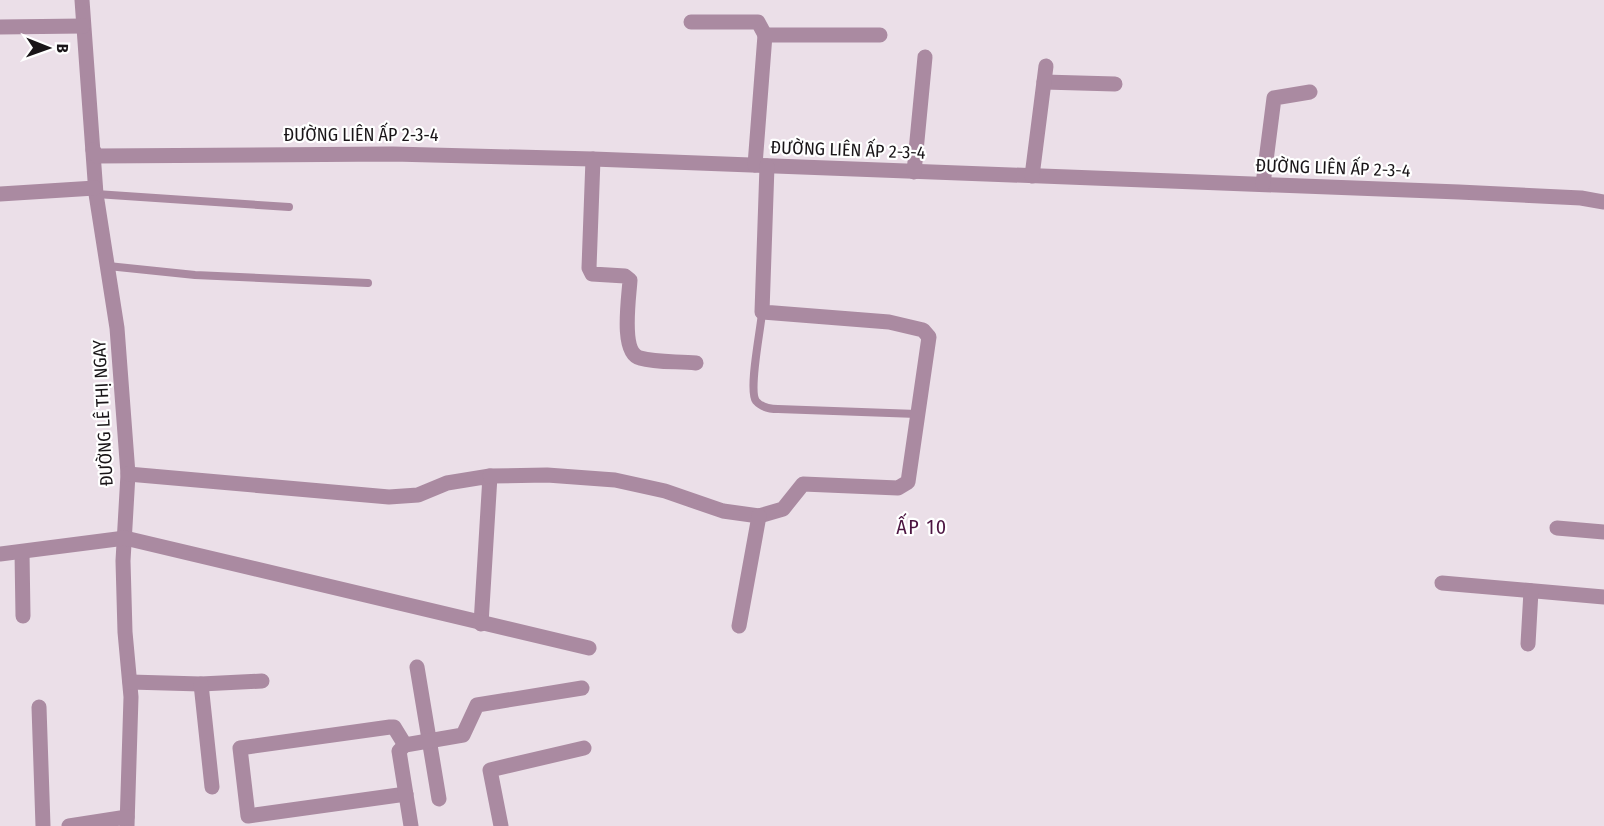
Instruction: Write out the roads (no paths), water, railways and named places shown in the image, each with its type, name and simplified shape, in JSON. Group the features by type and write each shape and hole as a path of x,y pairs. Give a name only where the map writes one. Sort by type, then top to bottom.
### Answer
{"street":[{"name":"ĐƯỜNG LÊ THỊ NGAY","path":"82,0 96,191 117,328 128,474 125,538 125,632 129,682 127,821"},
{"path":"128,474 389,497 418,495 447,483 490,476 547,475 615,480 665,491 723,512 759,516 783,509 803,484 898,488 908,483 929,337 923,330 889,322 762,312 761,166 765,36 758,22 691,22"},
{"path":"0,27 83,26"},
{"path":"765,36 880,35"},
{"path":"914,172 925,57"},
{"path":"1032,176 1045,74 1115,84"},
{"path":"1263,184 1274,98 1310,92"},
{"name":"ĐƯỜNG LIÊN ẤP 2-3-4","path":"93,150 97,156 393,154 593,159 1263,184 1559,197 1604,202"},
{"path":"593,159 589,268 592,274 626,276 630,280 627,338 631,352 639,358 696,363"},
{"path":"0,194 96,191"},
{"path":"481,624 490,476"},
{"path":"739,626 759,516"},
{"path":"1557,528 1604,532"},
{"path":"0,554 125,538 589,648"},
{"path":"22,552 23,616"},
{"path":"1442,583 1604,597"},
{"path":"1528,644 1531,591"},
{"path":"417,667 439,798"},
{"path":"129,682 201,684 262,681"},
{"path":"201,684 212,787"},
{"path":"411,826 399,751 405,745 463,735 477,705 582,688"},
{"path":"39,706 43,826"},
{"path":"405,745 394,727 390,727 240,748 249,821 406,794"},
{"path":"501,826 489,770 584,748"},
{"path":"69,826 127,821"}],"lane":[{"path":"96,191 289,207"},
{"path":"108,266 195,275 368,283"},
{"path":"762,312 753,378 754,398 761,406 778,410 917,414"}],"district":[{"name":"ẤP 10","path":"922,527"}]}
